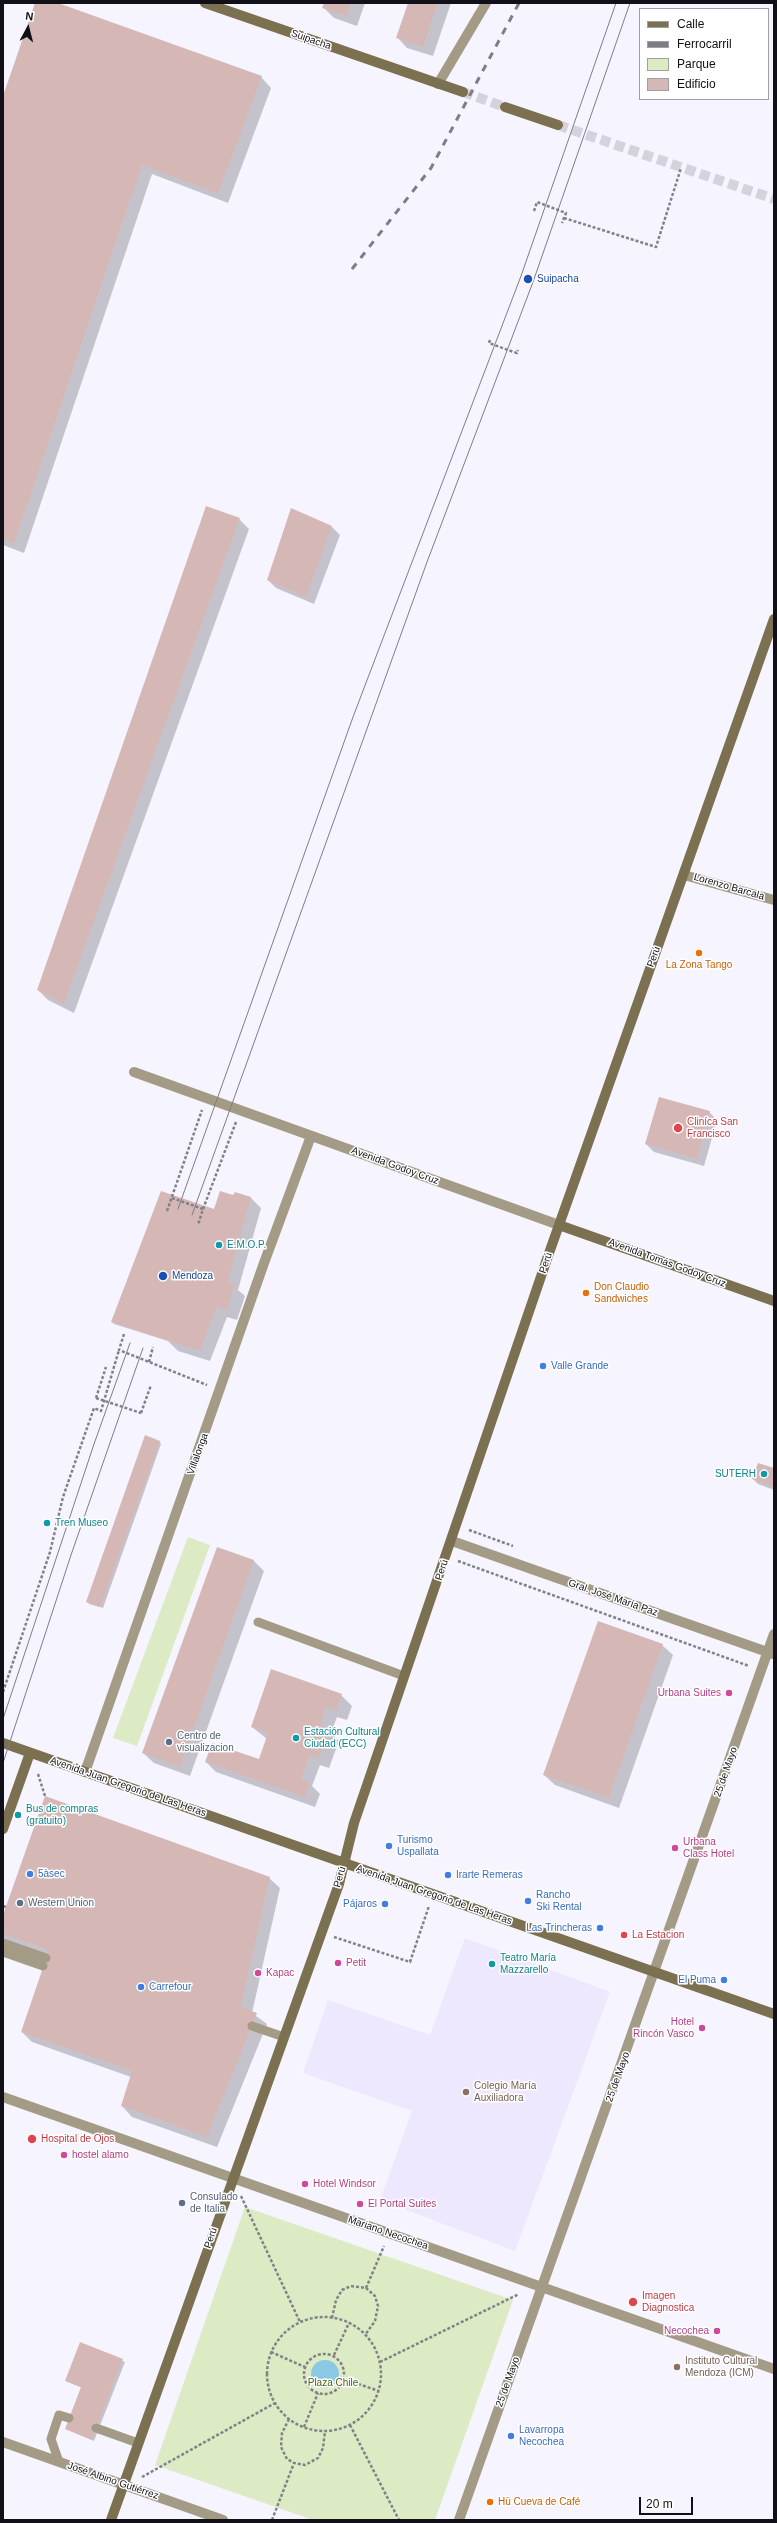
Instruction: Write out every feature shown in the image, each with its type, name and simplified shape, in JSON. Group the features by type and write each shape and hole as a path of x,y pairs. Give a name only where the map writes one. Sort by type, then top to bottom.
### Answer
{"main road":[{"name":"Suipacha","path":"205,3 463,92"},
{"path":"505,107 558,125"},
{"name":"Perú","path":"112,2520 232,2178 322,1932 344,1863 354,1823 452,1541 559,1224 774,619"},
{"name":"Avenida Tomás Godoy Cruz","path":"559,1224 774,1301"},
{"name":"Avenida Juan Gregorio de Las Heras","path":"3,1743 774,2014"},
{"path":"3,1829 30,1753"}],"street":[{"path":"438,84 486,3"},
{"name":"Lorenzo Barcala","path":"684,875 774,900"},
{"name":"Avenida Godoy Cruz","path":"134,1072 559,1224"},
{"name":"Villalonga","path":"84,1772 221,1391 264,1264 312,1136"},
{"name":"Gral. José María Paz","path":"452,1541 771,1653"},
{"name":"25 de Mayo","path":"459,2520 655,1972 761,1670 771,1653 774,1634"},
{"name":"Mariano Necochea","path":"3,2097 774,2368"},
{"name":"José Albino Gutiérrez","path":"3,2442 223,2520"}],"lane":[{"path":"258,1622 404,1676"},
{"path":"3,1944 45,1962 3,1952"},
{"path":"252,2026 284,2037"},
{"path":"59,2462 51,2440 59,2415 69,2418"},
{"path":"96,2428 138,2443"}],"path":[{"path":"564,218 656,247 681,168"},
{"path":"534,211 537,202 566,213 562,223"},
{"path":"490,340 489,343 502,348 517,353 518,350"},
{"path":"167,1211 206,1098"},
{"path":"198,1225 235,1108"},
{"path":"172,1198 203,1209"},
{"path":"3,1692 50,1552 63,1497 94,1408 101,1411 124,1334"},
{"path":"149,1362 154,1347"},
{"path":"119,1350 221,1391"},
{"path":"106,1367 96,1398 141,1413 151,1385"},
{"path":"446,1556 761,1670"},
{"path":"322,1932 410,1962 433,1894"},
{"path":"232,2178 300,2322"},
{"path":"366,2288 390,2234"},
{"path":"332,2318 336,2300 342,2290 352,2286 366,2288 375,2296 378,2306 375,2321 365,2335"},
{"path":"380,2362 524,2292 543,2287"},
{"path":"332,2318 348,2323 365,2335 375,2347 380,2362 381,2377 379,2391 372,2405 362,2416 350,2425 325,2431 304,2427 289,2419 275,2403 268,2381 267,2369 271,2352 283,2335 300,2322 312,2319 332,2318"},
{"path":"334,2355 348,2323"},
{"path":"271,2352 305,2367"},
{"path":"321,2353 334,2355 344,2366 344,2380 337,2390 331,2393 318,2393 308,2385 305,2379 305,2367 314,2356 321,2353"},
{"path":"344,2380 379,2391"},
{"path":"304,2427 318,2393"},
{"path":"124,2485 146,2475 275,2403"},
{"path":"289,2419 282,2433 281,2447 287,2459 294,2463 305,2465 318,2458 324,2448 325,2431"},
{"path":"350,2425 398,2520"},
{"path":"272,2520 294,2463"}],"shaded area":[{"name":"Colegio María Auxiliadora","path":"465,1938 610,1992 515,2251 380,2200 412,2111 303,2073 328,2000 430,2035"}],"green space":[{"path":"188,1537 210,1545 137,1746 113,1738"},
{"name":"Plaza Chile","path":"245,2207 513,2300 435,2520 313,2520 155,2465"}],"water":[{"path":"325,2360 335,2364 339,2374 335,2384 325,2388 315,2384 311,2374 315,2364"}],"building":[{"path":"35,3 58,3 262,76 218,194 142,165 14,544 3,539 3,96"},
{"path":"324,3 351,3 347,16 322,8"},
{"path":"408,3 438,3 423,47 396,38"},
{"path":"206,506 240,518 64,1004 37,990"},
{"path":"291,508 332,526 306,597 267,580"},
{"name":"Cliníca San Francisco","path":"659,1097 710,1111 697,1159 645,1144"},
{"path":"161,1191 214,1209 220,1191 233,1195 235,1192 251,1197 228,1282 235,1285 227,1310 217,1307 200,1351 111,1322"},
{"path":"145,1435 160,1441 100,1607 86,1602"},
{"name":"SUTERH","path":"758,1463 774,1468 774,1487 752,1479"},
{"path":"217,1547 254,1560 180,1767 142,1753"},
{"path":"598,1621 663,1644 609,1798 543,1775"},
{"name":"Estación Cultural Ciudad (ECC)","path":"271,1669 342,1694 336,1711 326,1707 320,1726 329,1730 319,1758 310,1755 301,1779 310,1783 305,1797 205,1762 212,1743 259,1759 268,1733 251,1727"},
{"name":"Carrefour","path":"45,1796 270,1877 241,2007 257,2013 207,2137 121,2106 132,2071 21,2032 49,1950 3,1934 3,1915"},
{"path":"80,2342 123,2359 92,2440 65,2429 81,2387 65,2381"}],"tunnel":[{"path":"463,92 505,107"},
{"path":"558,125 774,199"}],"tram line":[{"path":"178,1209 353,717 521,276 616,3"},
{"path":"192,1215 427,562 533,282 630,3"},
{"path":"3,1719 94,1444 130,1343"},
{"path":"3,1763 71,1555 143,1348"}],"railway":[{"path":"352,269 431,168 519,3"}],"place":[{"name":"Suipacha","path":"528,279"},
{"name":"La Zona Tango","path":"699,953"},
{"name":"Cliníca San Francisco","path":"678,1128"},
{"name":"E.M.O.P.","path":"219,1245"},
{"name":"Mendoza","path":"163,1276"},
{"name":"Don Claudio Sandwiches","path":"586,1293"},
{"name":"Valle Grande","path":"543,1366"},
{"name":"SUTERH","path":"764,1474"},
{"name":"Tren Museo","path":"47,1523"},
{"name":"Urbana Suites","path":"729,1693"},
{"name":"Estación Cultural Ciudad (ECC)","path":"296,1738"},
{"name":"Centro de visualizacion","path":"169,1742"},
{"name":"Bus de compras (gratuito)","path":"18,1815"},
{"name":"Turismo Uspallata","path":"389,1846"},
{"name":"Urbana Class Hotel","path":"675,1848"},
{"name":"5àsec","path":"30,1874"},
{"name":"Irarte Remeras","path":"448,1875"},
{"name":"Rancho Ski Rental","path":"528,1901"},
{"name":"Western Union","path":"20,1903"},
{"name":"Pájaros","path":"385,1904"},
{"name":"Las Trincheras","path":"600,1928"},
{"name":"La Estacion","path":"624,1935"},
{"name":"Petit","path":"338,1963"},
{"name":"Teatro María Mazzarello","path":"492,1964"},
{"name":"Kapac","path":"258,1973"},
{"name":"El Puma","path":"724,1980"},
{"name":"Carrefour","path":"141,1987"},
{"name":"Hotel Rincón Vasco","path":"702,2028"},
{"name":"Colegio María Auxiliadora","path":"466,2092"},
{"name":"Hospital de Ojos","path":"32,2139"},
{"name":"hostel alamo","path":"64,2155"},
{"name":"Hotel Windsor","path":"305,2184"},
{"name":"Consulado de Italia","path":"182,2203"},
{"name":"El Portal Suites","path":"360,2204"},
{"name":"Imagen Diagnostica","path":"633,2302"},
{"name":"Necochea","path":"717,2331"},
{"name":"Instituto Cultural Mendoza (ICM)","path":"677,2367"},
{"name":"Lavarropa Necochea","path":"511,2436"},
{"name":"Hü Cueva de Café","path":"490,2502"}]}
